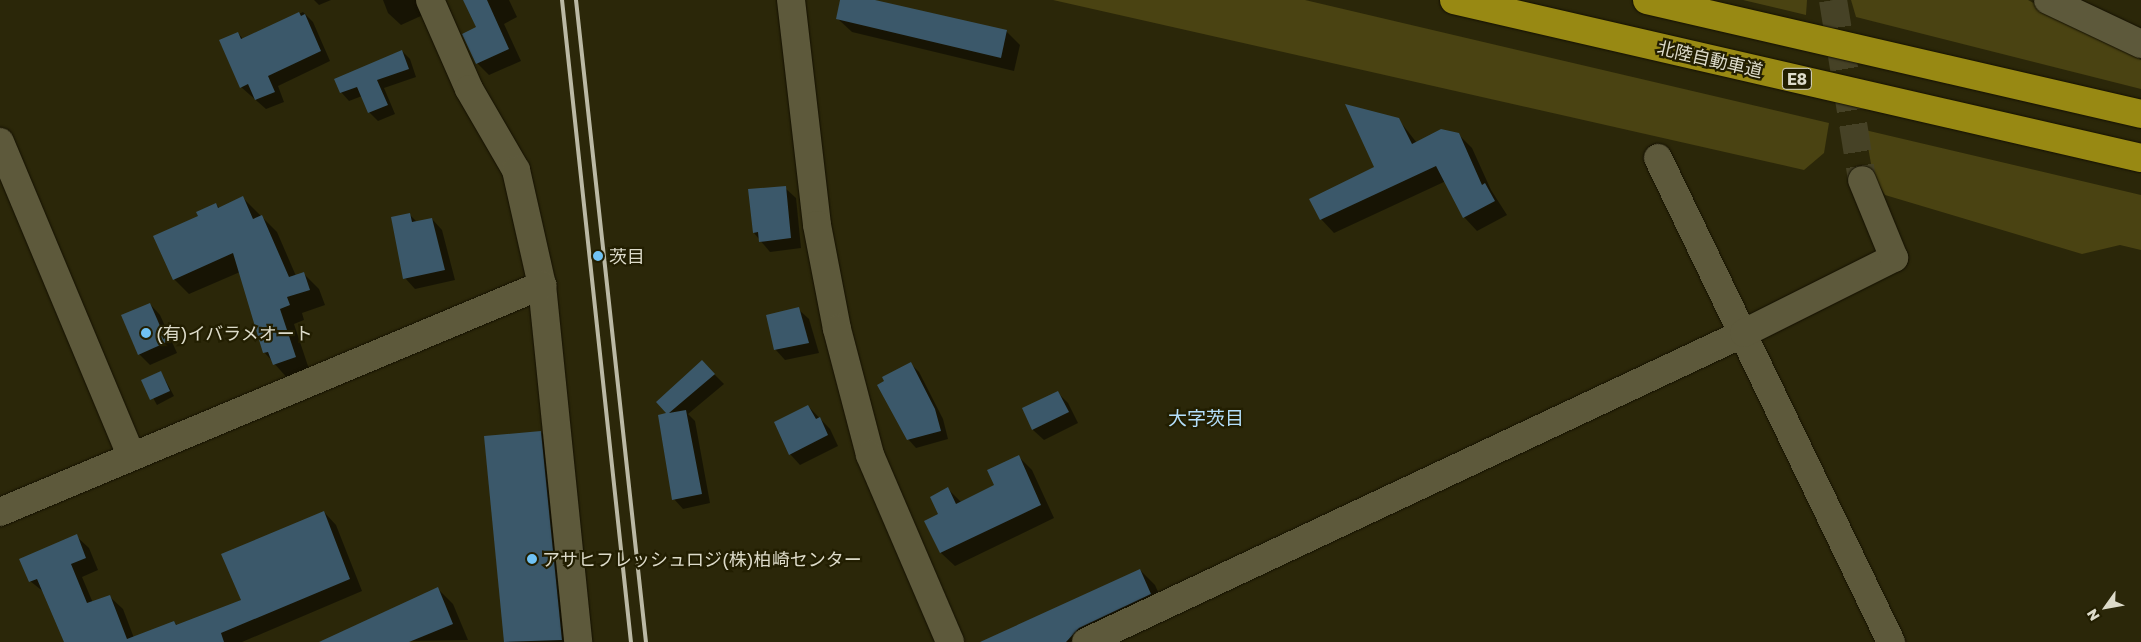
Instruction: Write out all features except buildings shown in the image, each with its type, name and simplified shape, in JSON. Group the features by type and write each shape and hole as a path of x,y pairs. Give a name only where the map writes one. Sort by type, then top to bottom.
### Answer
{"highway":[{"name":"北陸自動車道","path":"1454,0 2141,158"},
{"path":"1647,0 2141,114"}],"street":[{"path":"430,0 469,89 516,170 542,285 578,642"},
{"path":"791,0 817,225 836,330 870,455 950,642"},
{"path":"2048,0 2141,44"},
{"path":"0,142 131,455"},
{"path":"1658,158 1744,333 1891,642"},
{"path":"1086,642 1744,333 1894,258 1862,180"},
{"path":"0,512 131,455 542,285"}],"shaded area":[{"path":"1053,0 1305,0 1829,123 1824,153 1804,170"},
{"path":"1743,0 1807,0 1806,15"},
{"path":"1851,0 2028,0 2141,60 2141,89 1856,17"},
{"path":"1865,130 2141,195 2141,250 2120,245 2082,254 1885,195 1873,175"}],"tunnel":[{"path":"1833,0 1862,180"}],"railway":[{"path":"562,0 631,642"},
{"path":"576,0 646,642"}],"place":[{"name":"茨目","path":"598,256"},
{"name":"(有)イバラメオート","path":"146,333"},
{"name":"アサヒフレッシュロジ(株)柏崎センター","path":"532,559"}],"district":[{"name":"大字茨目","path":"1206,418"}]}
